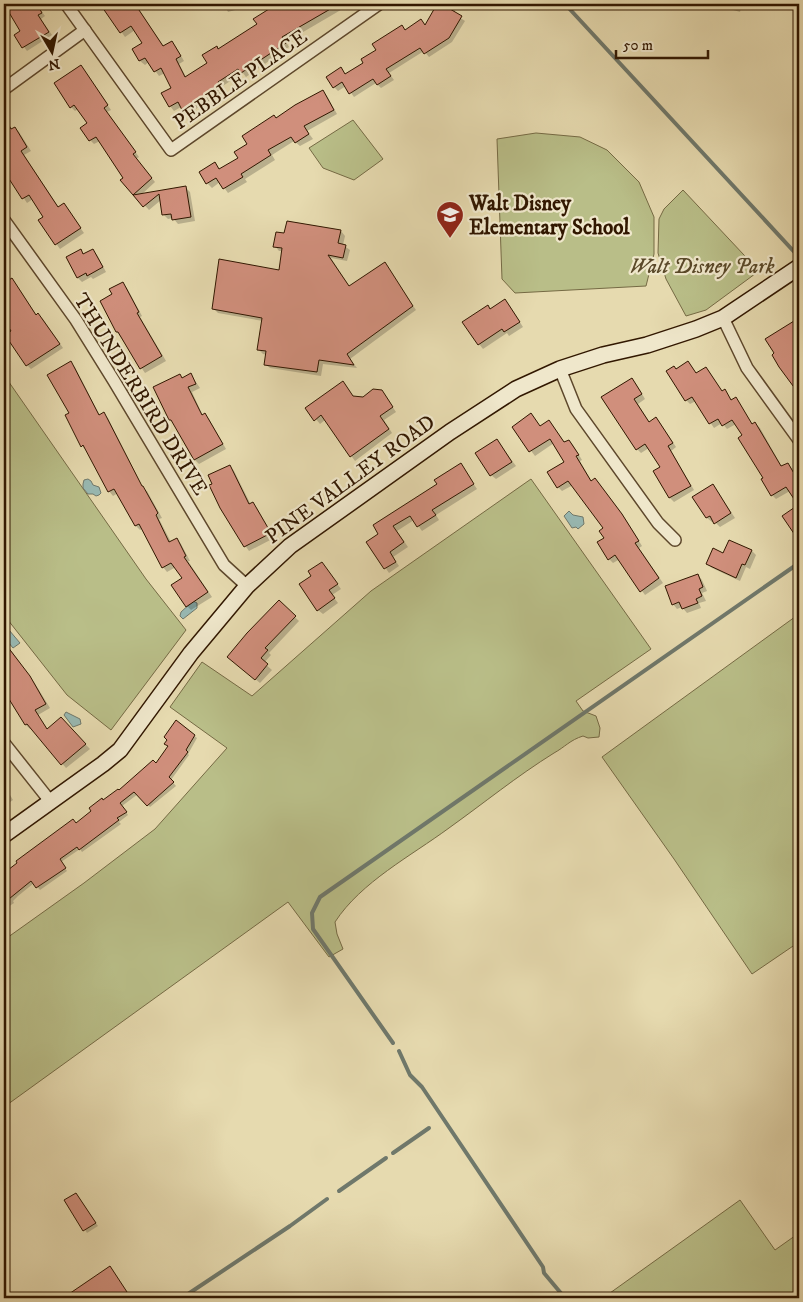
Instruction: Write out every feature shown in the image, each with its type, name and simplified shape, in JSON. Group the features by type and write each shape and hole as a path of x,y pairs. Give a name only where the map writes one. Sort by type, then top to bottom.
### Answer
{"street":[{"name":"PEBBLE PLACE","path":"66,4 171,150 379,4"},
{"path":"4,89 85,30"},
{"name":"THUNDERBIRD DRIVE","path":"4,220 80,328 224,565 247,586"},
{"name":"PINE VALLEY ROAD","path":"4,835 120,750 191,654 247,586 290,546 450,432 516,389 560,369 602,355 647,345 724,318 795,270"},
{"path":"724,318 747,368 799,440"},
{"path":"560,369 576,409 658,523 675,540"},
{"path":"4,742 50,801"}],"green space":[{"path":"353,120 383,159 354,180 323,168 309,148"},
{"path":"536,133 580,137 607,150 639,182 654,217 654,254 646,286 515,293 502,279 497,139"},
{"name":"Walt Disney Park","path":"683,190 759,271 706,310 686,316 666,279 658,253 659,219 664,209"},
{"path":"4,375 146,579 186,630 111,730 67,695 4,615"},
{"path":"531,479 651,649 576,701 583,711 596,716 600,728 599,737 588,738 583,736 571,742 527,771 372,882 358,894 335,922 343,949 329,957 288,902 4,1107 4,940 155,829 227,748 170,707 202,662 252,696 371,591"},
{"path":"799,614 799,942 752,974 602,757"},
{"path":"740,1200 775,1250 799,1233 799,1298 603,1298"}],"water":[{"path":"88,479 93,485 99,487 101,493 99,495 88,494 83,488 84,480"},
{"path":"569,511 573,515 583,517 584,524 578,529 576,527 572,528 564,516"},
{"path":"193,601 197,603 197,608 183,619 180,616 181,612"},
{"path":"9,630 20,643 13,648 4,637"},
{"path":"66,712 80,719 81,724 73,727 64,715"}],"building":[{"path":"4,4 37,4 42,13 38,15 49,32 22,48 14,35 20,31"},
{"path":"100,4 135,4 163,46 172,41 181,56 176,59 185,77 207,63 202,55 217,46 218,49 257,24 253,19 277,4 339,4 282,37 286,43 241,73 238,69 218,82 222,88 182,110 178,102 169,107 161,93 171,88 161,68 154,72 145,58 139,61 132,49 142,43 131,26 120,33"},
{"path":"437,4 453,4 450,9 462,16 449,38 424,54 420,48 386,69 391,76 377,85 373,79 349,94 342,82 333,88 326,77 341,67 345,74 363,63 361,59 376,50 372,44 402,25 405,30 421,19 425,25"},
{"path":"81,65 108,105 104,108 136,152 133,154 152,178 133,195 120,180 123,178 96,137 89,141 80,128 87,123 74,105 70,108 54,83"},
{"path":"323,90 334,110 304,126 309,134 295,143 291,137 268,150 271,155 241,174 243,177 223,189 216,178 206,184 199,172 215,162 219,169 238,158 234,152 247,144 242,136 274,115 276,118"},
{"path":"4,116 11,129 15,127 27,147 21,151 58,207 64,203 81,228 55,245 38,220 43,217 29,195 22,199 4,171"},
{"path":"186,186 191,217 172,220 171,214 162,215 159,194 143,207 133,195"},
{"path":"287,221 341,230 338,243 346,245 343,258 328,255 349,286 385,262 413,306 347,354 354,365 319,360 317,372 264,365 266,351 257,350 262,318 212,309 219,259 279,270 282,248 273,247 276,232 284,233"},
{"path":"81,249 83,254 93,249 103,267 87,276 86,273 77,278 66,257"},
{"path":"12,278 36,315 38,313 60,344 26,366 5,335 11,331 4,320 4,283"},
{"path":"123,282 139,312 137,313 162,356 140,369 118,332 116,332 100,301 112,294 109,289"},
{"path":"505,299 520,322 504,332 502,329 478,345 462,322 488,305 490,309"},
{"path":"794,321 799,330 799,394 779,367 772,355 774,353 765,339"},
{"path":"71,361 99,415 104,412 158,513 156,515 169,542 177,538 186,556 184,557 208,592 186,607 171,585 182,578 171,563 162,568 139,524 135,526 114,489 108,492 83,445 81,447 65,415 69,413 47,375"},
{"path":"688,361 696,373 706,367 722,391 725,389 731,400 736,397 752,424 755,422 781,466 788,463 799,482 799,541 782,516 798,505 786,487 771,496 761,479 763,478 738,438 742,435 732,420 722,426 718,419 709,424 692,397 685,401 666,371 674,366 676,369"},
{"path":"191,373 196,384 188,387 202,415 205,413 223,444 194,460 171,420 169,420 153,387 180,374 182,378"},
{"path":"632,378 642,394 634,399 649,422 656,417 673,443 668,446 691,486 669,498 653,471 660,467 645,444 636,450 601,397"},
{"path":"343,381 353,396 363,397 373,389 382,390 393,407 380,416 389,429 350,457 321,415 314,421 305,408"},
{"path":"531,413 540,426 549,420 564,442 569,440 579,455 576,456 591,481 595,478 622,514 639,541 635,543 659,578 640,592 615,555 608,560 597,542 604,538 599,531 603,528 568,481 557,488 547,472 564,462 550,439 529,452 512,427"},
{"path":"497,439 512,462 490,476 475,453"},
{"path":"461,463 474,484 432,510 436,515 417,527 410,516 393,526 404,542 390,552 396,562 384,569 366,542 378,534 373,525 437,484 434,480"},
{"path":"230,465 249,504 253,502 271,533 244,547 220,508 209,485 212,484 208,475"},
{"path":"713,484 731,513 714,524 710,516 706,518 692,497"},
{"path":"729,540 752,550 745,565 742,564 736,578 706,564 713,548 723,553"},
{"path":"322,562 338,584 329,590 335,598 317,611 299,584 311,576 308,571"},
{"path":"698,574 703,587 699,589 702,596 696,599 698,603 682,609 679,602 672,605 665,586"},
{"path":"279,600 296,616 265,648 268,650 261,658 268,664 255,680 227,657"},
{"path":"4,642 30,676 46,704 35,710 47,729 61,717 86,744 61,765 27,724 25,725 4,691"},
{"path":"176,720 195,735 186,750 188,752 169,777 174,782 147,806 134,792 120,803 127,812 117,818 119,820 79,850 77,847 60,859 66,868 36,888 31,881 4,903 4,873 17,863 16,861 73,819 76,823 91,811 89,808 102,798 103,800 119,790 153,760 156,763 168,746 164,744 167,740 164,737"},
{"path":"76,1193 96,1223 83,1231 64,1200"},
{"path":"110,1266 129,1295 123,1298 63,1298"}],"waterway":[{"path":"565,4 799,257"},
{"path":"393,1043 313,929 312,913 320,897 799,563"},
{"path":"399,1051 410,1075 422,1087 543,1267 544,1273 565,1298"},
{"path":"393,1153 429,1128"},
{"path":"339,1191 386,1158"},
{"path":"182,1298 327,1199"}],"place":[{"name":"Walt Disney Elementary School","path":"450,239"}]}
